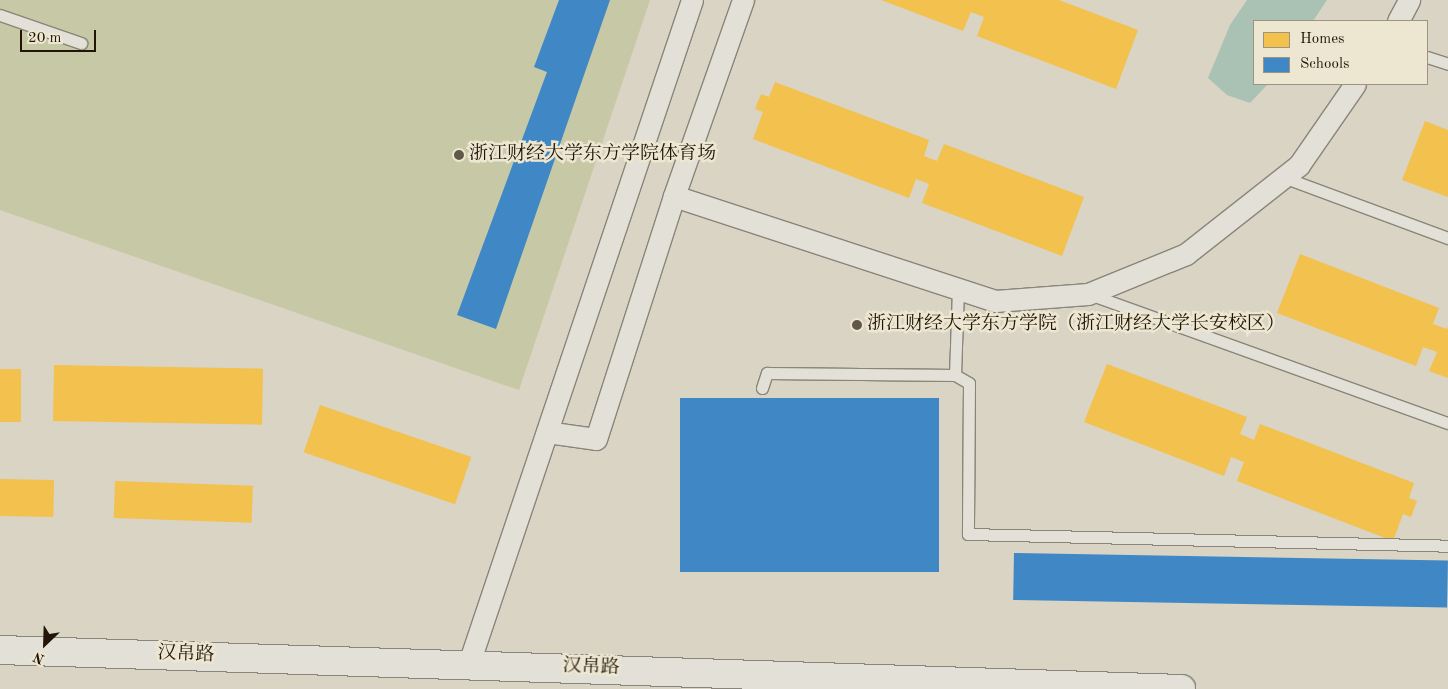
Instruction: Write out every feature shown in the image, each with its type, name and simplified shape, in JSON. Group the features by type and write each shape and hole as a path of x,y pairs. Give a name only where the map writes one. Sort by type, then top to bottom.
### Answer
{"street":[{"path":"469,663 692,0"},
{"path":"547,432 596,439 674,196 743,0"},
{"path":"1399,20 1409,0"},
{"path":"674,196 995,302 1088,294 1186,254 1299,165 1354,85"},
{"name":"汉帛路","path":"0,650 469,663 1181,689"}],"lane":[{"path":"0,15 81,44"},
{"path":"1428,57 1448,64"},
{"path":"1283,177 1448,238"},
{"path":"956,375 958,289"},
{"path":"1088,294 1448,423"},
{"path":"762,388 767,373 956,375 969,383 968,534 1448,546"}],"shaded area":[{"path":"0,0 650,0 519,390 0,210"},
{"path":"1247,0 1327,0 1314,20 1253,20 1253,85 1267,85 1250,103 1227,95 1208,78 1230,25"}],"building: Homes":[{"path":"881,0 1059,0 1138,30 1116,89 977,36 984,17 971,12 963,31"},
{"path":"775,82 929,140 924,156 937,161 944,144 1084,197 1062,256 922,203 929,184 916,179 909,198 753,139 763,112 755,109 761,94 769,97"},
{"path":"1425,121 1448,130 1448,197 1402,180"},
{"path":"1300,254 1439,308 1433,324 1447,329 1448,326 1448,378 1429,371 1437,352 1423,347 1416,366 1277,313"},
{"path":"1107,364 1247,417 1240,434 1254,440 1260,424 1414,483 1409,498 1417,501 1411,517 1403,514 1393,541 1237,481 1244,462 1231,457 1224,476 1084,422"},
{"path":"54,365 263,369 262,425 53,421"},
{"path":"0,369 21,369 21,422 0,422"},
{"path":"320,405 471,457 455,504 304,452"},
{"path":"0,479 54,480 53,517 0,516"},
{"path":"115,481 253,486 252,523 114,518"}],"building: Schools":[{"path":"559,0 610,0 496,329 457,315 547,72 534,67"},
{"path":"680,398 939,398 939,572 680,572"},
{"path":"1014,553 1448,561 1447,608 1013,600"}],"place":[{"name":"浙江财经大学东方学院体育场","path":"459,155"},
{"name":"浙江财经大学东方学院（浙江财经大学长安校区）","path":"857,325"}]}
